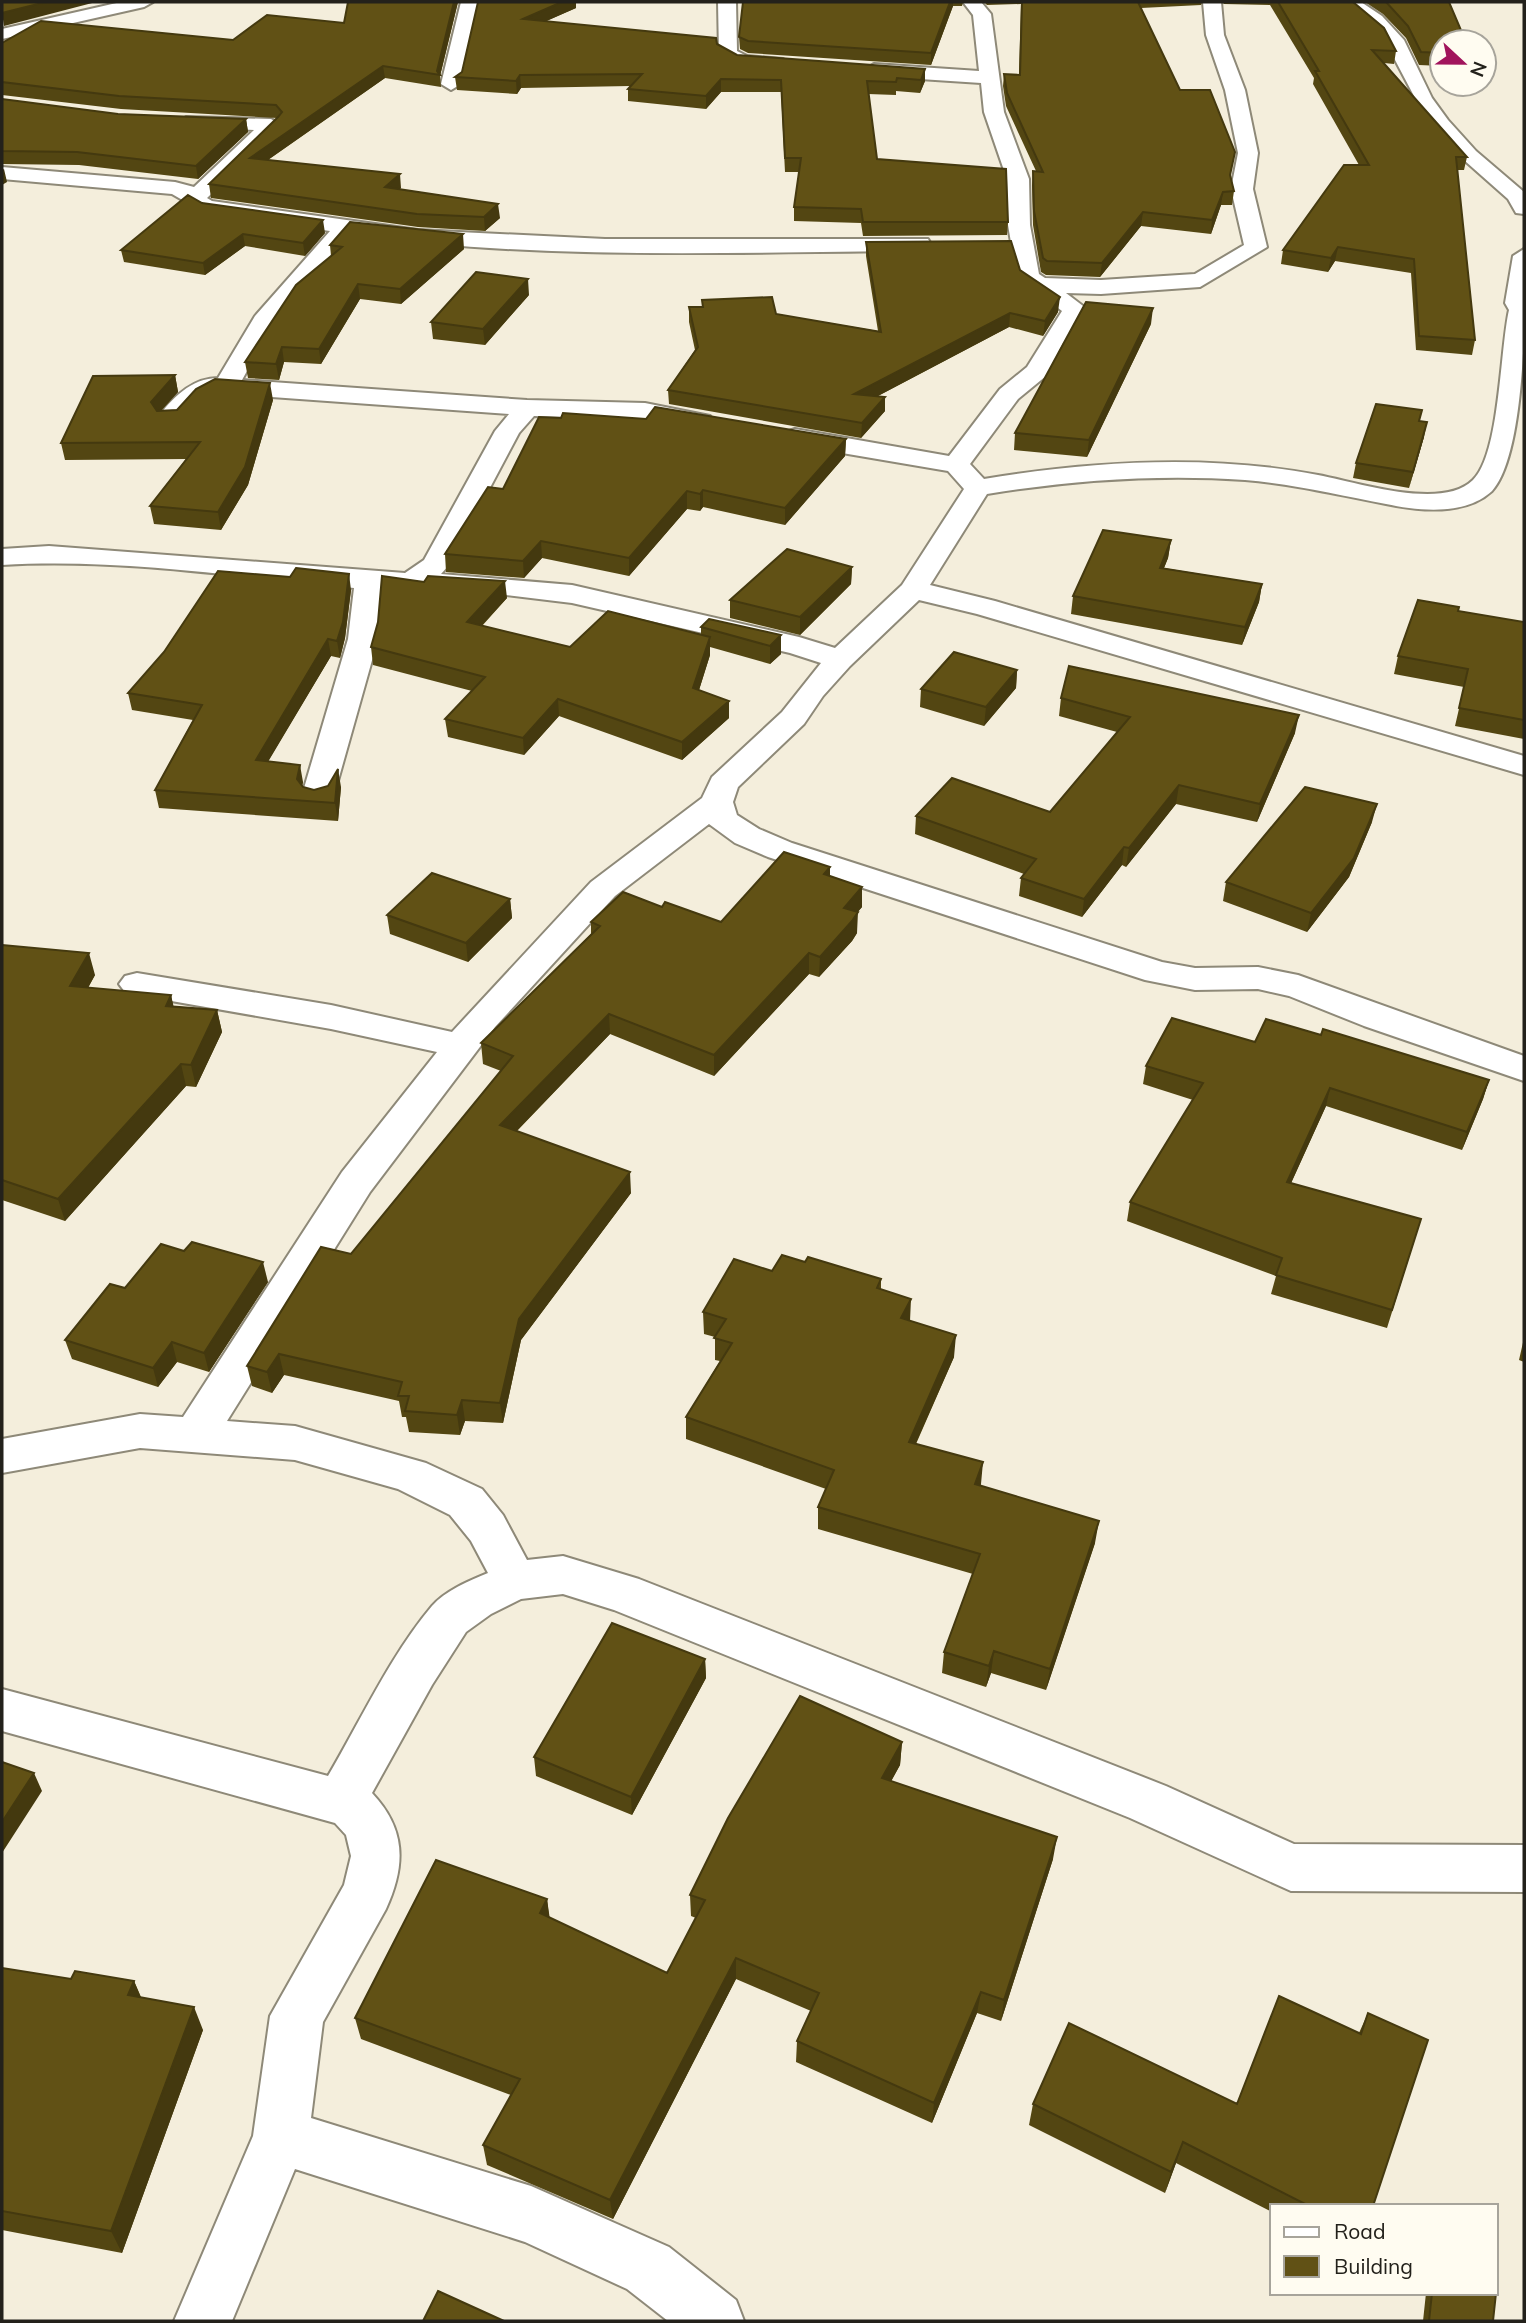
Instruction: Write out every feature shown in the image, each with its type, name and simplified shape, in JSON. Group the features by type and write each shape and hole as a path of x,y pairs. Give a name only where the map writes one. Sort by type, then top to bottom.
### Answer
{"street":[{"path":"2,34 144,2"},
{"path":"451,83 470,2"},
{"path":"727,2 729,54 744,61 799,65"},
{"path":"956,465 1009,394 1037,371 1051,342 1075,309 1044,285 1028,277 1018,225 1018,178 994,112 982,14 972,2"},
{"path":"1044,285 1101,287 1200,280 1256,247 1242,189 1248,153 1235,90 1215,35 1212,2"},
{"path":"1349,2 1370,13 1385,30 1407,59 1422,97 1437,118 1471,158 1518,196 1524,208"},
{"path":"854,69 991,78"},
{"path":"176,121 271,125 196,197"},
{"path":"2,173 175,188 196,197 205,207 418,237 605,246 943,244"},
{"path":"226,386 263,321 346,226"},
{"path":"997,245 1023,245"},
{"path":"1524,256 1517,303 1523,310 1515,331 1514,391 1506,436 1485,484 1457,500 1418,503 1286,477 1249,473 1143,471 1028,479 978,488 913,590 840,660 812,690 793,718 723,784 717,802 722,820 747,836 780,850 1157,972 1195,979 1258,978 1298,986 1524,1069"},
{"path":"169,420 180,404 198,391 214,385 527,408 645,411 724,425"},
{"path":"411,582 435,565 508,430 527,408"},
{"path":"764,432 956,465 978,488"},
{"path":"2,557 49,554 103,557 369,580 473,583 572,594 799,646 840,660"},
{"path":"318,795 363,639 369,580"},
{"path":"913,590 985,607 1524,766"},
{"path":"195,1435 356,1182 482,1018 603,888 717,802"},
{"path":"137,984 331,1017 461,1046"},
{"path":"2,1456 139,1431 295,1443 410,1475 466,1502 486,1528 515,1581"},
{"path":"340,1802 415,1671 450,1618 475,1600 515,1581 563,1575 623,1593 1148,1802 1291,1867 1524,1869"},
{"path":"2,1710 351,1805 369,1825 376,1856 368,1892 297,2016 281,2137 204,2321"},
{"path":"281,2137 531,2215 649,2268 715,2321"}],"building":[{"path":"2,2 46,2 2,13"},
{"path":"348,2 454,2 437,71 440,75 383,66 250,158 400,174 385,187 498,204 484,217 417,214 209,184 278,117 282,112 276,105 119,96 2,82 2,43 41,21 233,40 267,15 344,23"},
{"path":"478,2 562,2 523,19 716,38 717,44 737,55 925,69 921,80 897,78 896,82 867,81 877,159 1006,169 1008,222 863,222 861,209 794,207 801,158 785,158 781,80 721,79 706,96 628,89 642,74 520,75 516,81 455,77 462,72"},
{"path":"743,2 950,2 931,53 748,41 739,37"},
{"path":"1022,2 1138,2 1180,90 1210,90 1235,152 1230,175 1234,191 1223,192 1212,220 1143,212 1102,263 1047,261 1043,258 1034,211 1033,171 1043,172 1007,93 1004,74 1020,75"},
{"path":"1278,2 1353,2 1384,28 1396,51 1372,50 1467,157 1456,157 1475,340 1419,336 1414,259 1338,247 1331,258 1283,250 1344,165 1369,165 1315,71 1319,71"},
{"path":"1386,2 1449,2 1460,28 1428,28 1428,52 1421,52 1408,26"},
{"path":"2,99 118,114 246,119 196,166 77,152 2,151"},
{"path":"188,195 202,203 323,220 303,243 243,234 203,263 121,250"},
{"path":"350,222 463,234 400,289 358,284 319,349 282,347 276,364 245,362 296,285 342,247 330,245"},
{"path":"1011,241 1020,270 1060,297 1045,321 1010,313 854,394 885,397 862,423 668,390 698,347 689,307 703,307 702,300 772,297 776,314 881,332 866,242"},
{"path":"476,272 528,279 483,329 431,322"},
{"path":"1086,302 1153,308 1089,440 1015,433"},
{"path":"175,375 151,402 157,411 177,410 196,389 215,379 270,383 245,467 218,512 150,506 200,442 61,443 93,376"},
{"path":"1376,404 1422,410 1419,421 1427,422 1413,472 1356,463"},
{"path":"655,407 846,439 785,508 703,490 700,494 687,491 629,558 541,541 523,561 445,554 488,487 503,489 539,417 561,418 563,413 646,419"},
{"path":"1103,530 1171,540 1160,568 1262,584 1245,627 1073,596"},
{"path":"787,549 852,567 800,617 730,600"},
{"path":"296,568 349,574 343,622 337,641 328,639 256,760 300,765 297,779 303,787 314,790 328,786 338,769 335,803 155,790 202,705 128,693 164,652 218,571 290,577"},
{"path":"382,576 424,582 428,576 505,581 467,622 570,647 608,611 710,637 693,688 729,701 682,742 558,699 523,738 445,719 485,677 371,647 378,622"},
{"path":"1418,600 1459,607 1458,611 1524,622 1524,720 1459,708 1468,669 1398,656"},
{"path":"709,619 781,635 770,646 701,627"},
{"path":"954,652 1017,670 986,707 921,689"},
{"path":"1069,666 1299,715 1260,804 1179,785 1129,848 1124,847 1084,899 1021,878 1036,859 916,816 952,778 1050,812 1130,717 1061,698"},
{"path":"1305,787 1377,804 1354,858 1311,913 1226,882"},
{"path":"784,852 830,867 824,874 862,887 844,908 858,912 820,957 809,953 714,1055 609,1014 500,1125 630,1172 519,1319 500,1403 462,1400 457,1415 405,1411 409,1396 398,1396 402,1382 279,1354 267,1372 247,1366 321,1247 351,1254 513,1056 481,1043 600,926 591,922 623,892 662,907 665,902 721,922"},
{"path":"432,873 510,899 466,943 387,915"},
{"path":"2,945 89,953 70,986 171,995 166,1006 217,1010 191,1065 181,1064 58,1199 2,1180"},
{"path":"1172,1018 1255,1042 1266,1019 1321,1035 1323,1029 1489,1080 1467,1132 1330,1088 1287,1182 1421,1219 1392,1310 1276,1275 1282,1258 1130,1202 1203,1083 1146,1066"},
{"path":"192,1242 263,1262 204,1353 172,1342 153,1368 65,1340 110,1284 125,1288 161,1244 184,1251"},
{"path":"782,1255 805,1262 808,1257 881,1279 877,1288 911,1299 901,1318 956,1335 909,1442 983,1462 975,1484 1099,1521 1050,1669 994,1651 989,1666 944,1652 980,1554 818,1507 834,1470 686,1417 732,1343 714,1338 726,1319 703,1312 734,1259 772,1271"},
{"path":"612,1623 705,1659 631,1797 534,1757"},
{"path":"800,1696 902,1742 882,1778 1057,1837 1004,2000 981,1992 934,2103 797,2041 819,1993 736,1958 610,2200 483,2145 520,2079 355,2018 436,1860 547,1899 540,1913 667,1973 705,1900 690,1895 728,1818"},
{"path":"2,1762 34,1773 2,1822"},
{"path":"2,1968 71,1979 75,1971 134,1981 128,1995 194,2007 111,2231 2,2211"},
{"path":"1279,1996 1361,2034 1368,2013 1428,2040 1374,2204 1305,2204 1183,2142 1171,2172 1033,2104 1069,2023 1237,2104"},
{"path":"438,2291 504,2321 423,2321"},
{"path":"1432,2295 1496,2295 1493,2321 1429,2321"}]}
